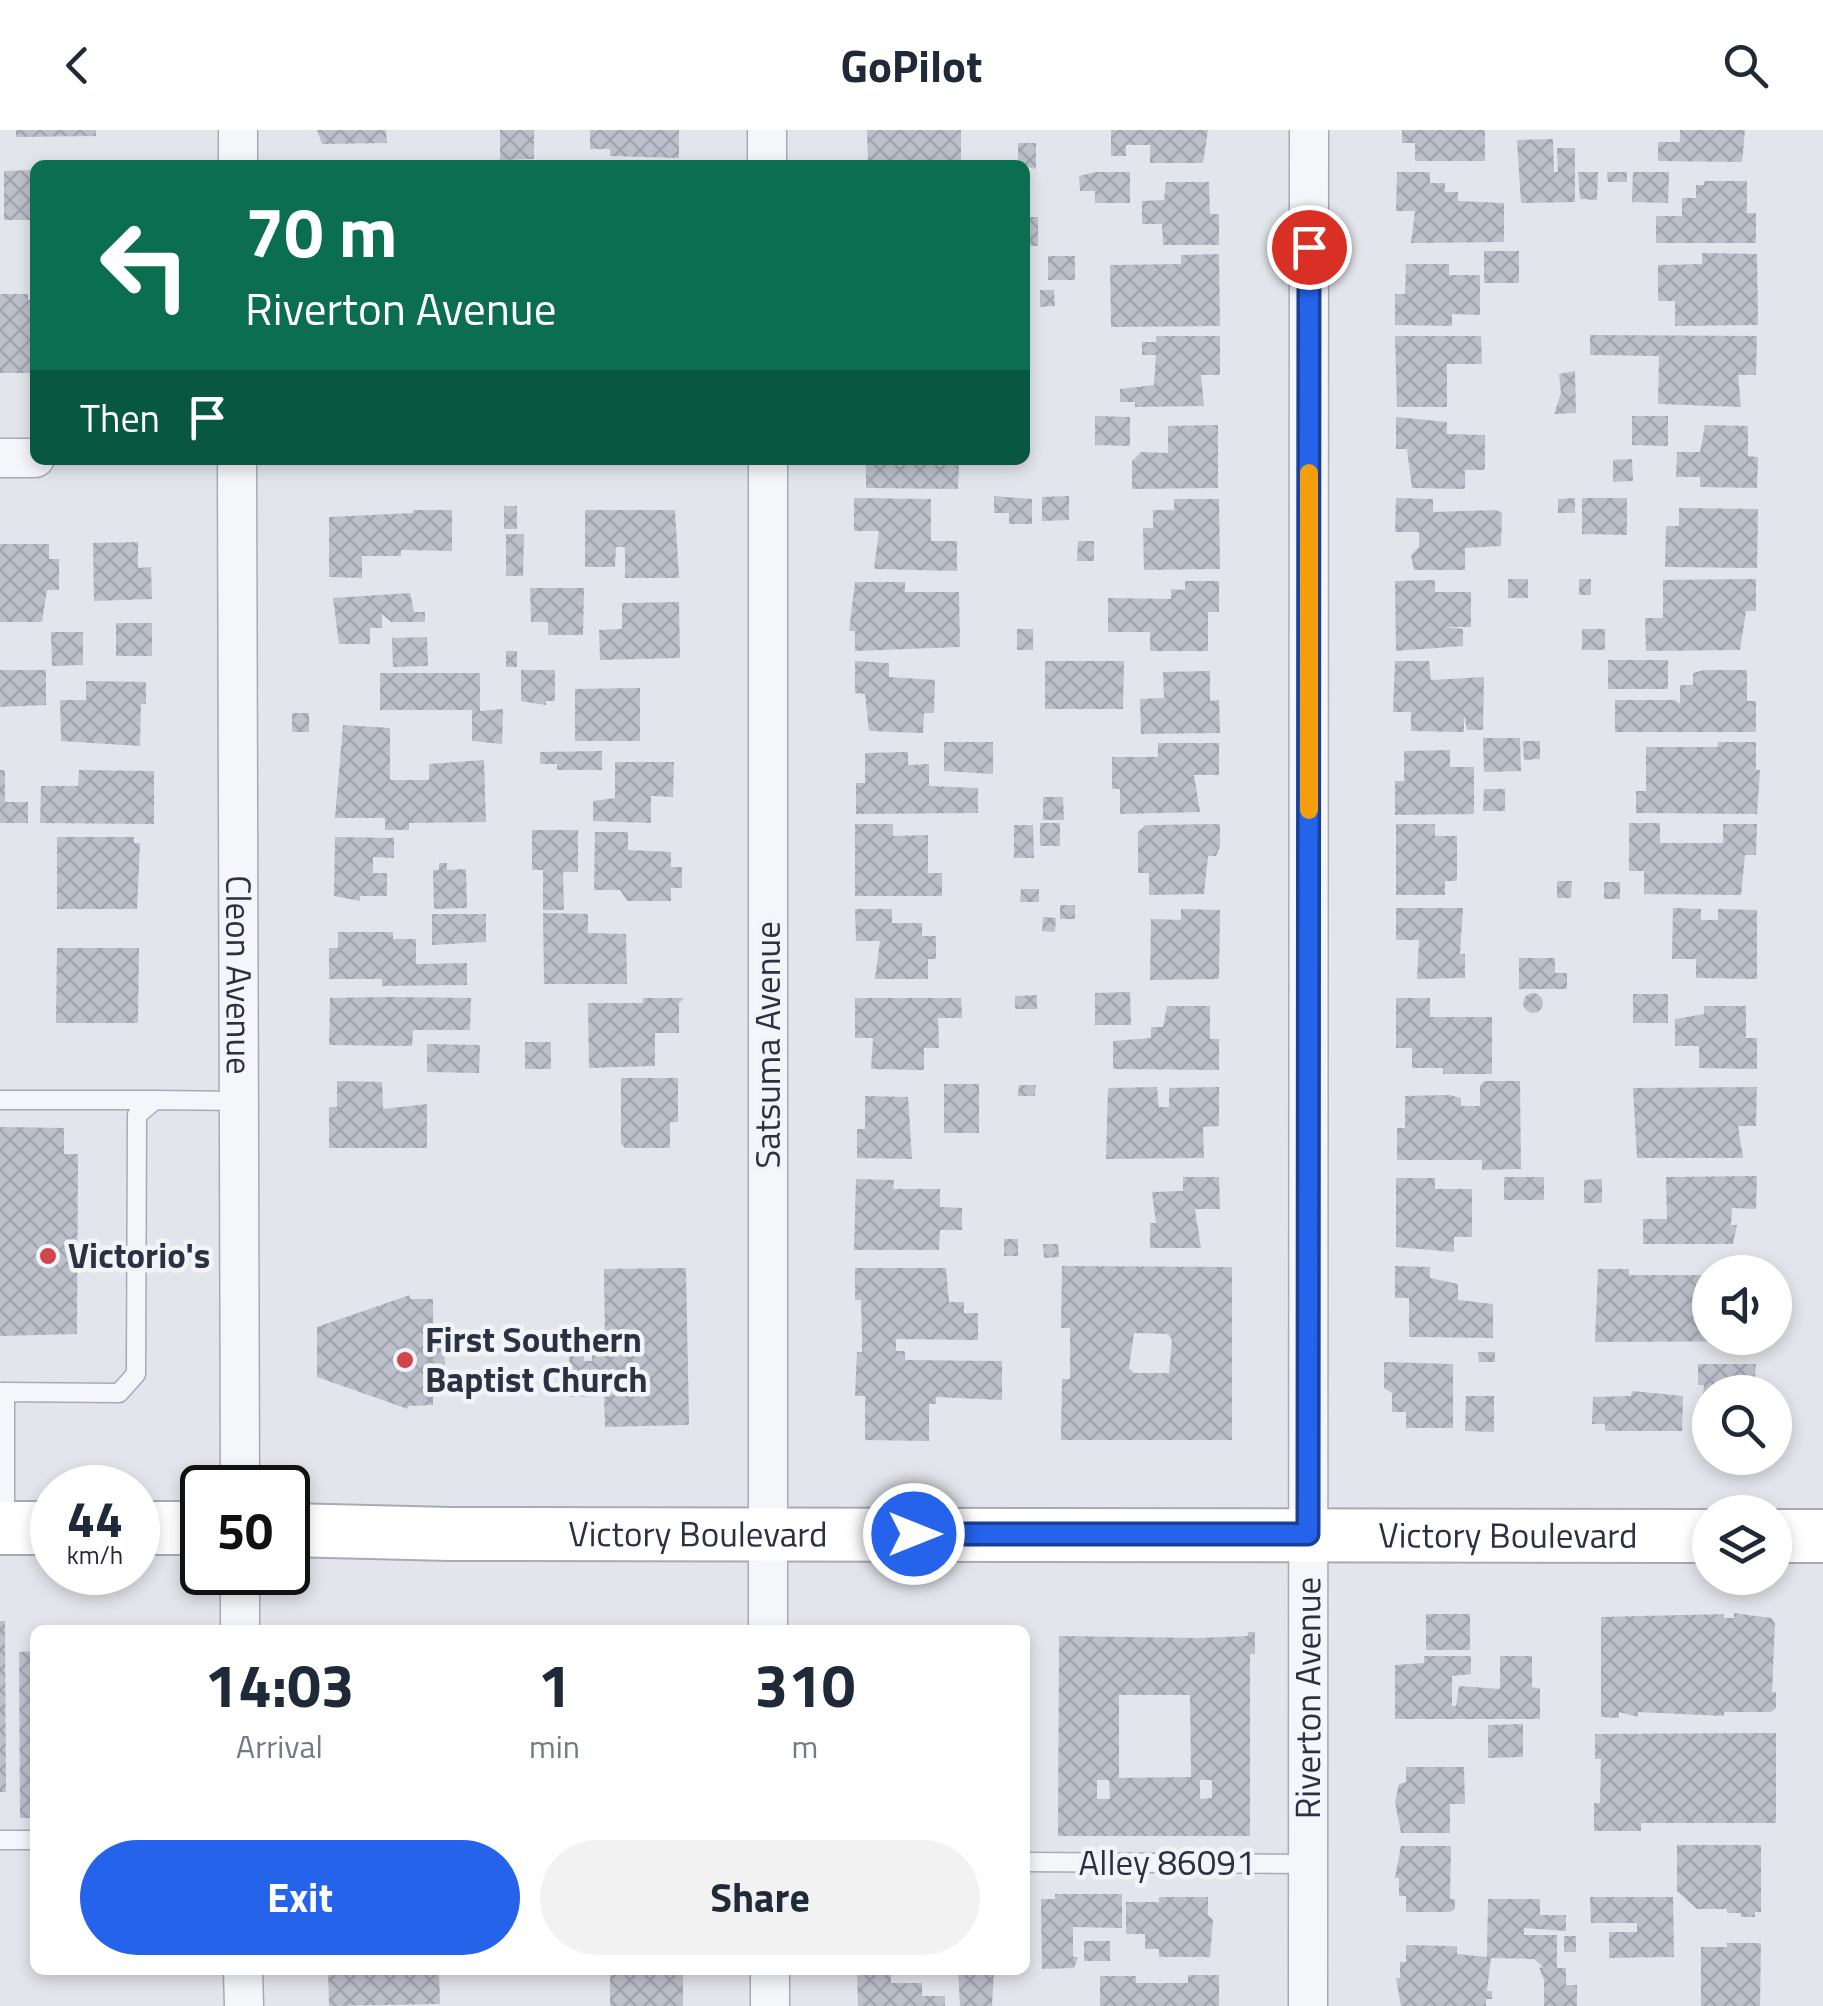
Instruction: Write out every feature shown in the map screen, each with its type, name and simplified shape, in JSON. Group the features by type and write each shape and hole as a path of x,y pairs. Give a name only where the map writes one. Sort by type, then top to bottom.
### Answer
{"main road":[{"name":"Victory Boulevard","path":"310,1531 1692,1536"},
{"path":"1792,1536 1823,1536"}],"street":[{"path":"238,130 238,160"},
{"path":"767,130 768,160"},
{"name":"Riverton Avenue","path":"1308,2006 1310,130"},
{"path":"0,458 30,458"},
{"name":"Cleon Avenue","path":"238,465 240,1465"},
{"name":"Satsuma Avenue","path":"768,465 768,1625"},
{"path":"240,1595 240,1625"},
{"path":"244,1975 244,2006"},
{"path":"770,1975 770,2006"}],"lane":[{"path":"0,1100 241,1101"},
{"path":"19,1528 3,1392 119,1394 136,1374 137,1115 155,1100"},
{"path":"0,1840 30,1840"},
{"name":"Alley 86091","path":"1030,1862 1308,1864"}],"building":[{"path":"16,130 96,130 96,136 16,137"},
{"path":"317,130 386,130 387,143 322,144"},
{"path":"500,130 534,130 534,159 500,160"},
{"path":"590,130 679,130 679,158 610,156 610,149 590,149"},
{"path":"867,130 961,130 961,160 868,160"},
{"path":"1111,130 1208,130 1203,163 1150,163 1150,145 1126,145 1126,156 1111,156"},
{"path":"1402,130 1485,130 1485,161 1415,161 1415,143 1402,143"},
{"path":"1680,130 1745,130 1742,162 1658,161 1658,142 1680,142"},
{"path":"1553,139 1554,172 1558,172 1557,148 1575,148 1575,202 1521,203 1517,140"},
{"path":"1018,143 1036,143 1036,169 1030,168 1030,160 1018,160"},
{"path":"30,170 30,220 4,220 4,171"},
{"path":"1130,172 1130,203 1095,203 1095,191 1080,191 1079,176"},
{"path":"1397,172 1430,172 1430,183 1445,183 1445,192 1458,192 1458,201 1504,203 1504,242 1411,243 1415,211 1396,211"},
{"path":"1578,172 1598,172 1597,200 1580,199"},
{"path":"1607,172 1627,172 1627,182 1608,182"},
{"path":"1633,172 1669,172 1668,203 1632,202"},
{"path":"1704,181 1747,181 1747,213 1756,213 1756,243 1656,243 1656,216 1682,216 1682,198 1696,198 1696,185 1704,185"},
{"path":"1166,182 1209,182 1210,214 1219,214 1219,245 1163,245 1162,224 1142,224 1142,201 1164,200"},
{"path":"1030,217 1038,217 1038,246 1030,246"},
{"path":"1484,251 1519,251 1519,283 1484,283"},
{"path":"1702,253 1757,254 1758,325 1675,326 1675,301 1658,301 1658,265 1702,264"},
{"path":"1219,254 1220,326 1111,327 1110,265 1181,264 1181,255"},
{"path":"1048,256 1075,256 1075,280 1048,280"},
{"path":"1406,264 1449,264 1449,275 1480,275 1480,315 1452,314 1452,326 1395,325 1395,294 1405,294"},
{"path":"1040,290 1054,290 1055,306 1040,307"},
{"path":"0,294 28,294 30,373 0,373"},
{"path":"1590,335 1757,336 1756,375 1738,375 1741,407 1658,404 1659,356 1590,355"},
{"path":"1156,336 1220,336 1220,375 1201,375 1204,406 1135,407 1135,402 1120,402 1120,389 1154,385 1156,355 1142,355 1142,342 1156,342"},
{"path":"1395,336 1481,336 1482,364 1447,364 1447,407 1397,407"},
{"path":"1575,371 1576,413 1554,414 1561,393 1559,374"},
{"path":"1095,416 1130,417 1130,446 1095,445"},
{"path":"1632,416 1668,416 1668,446 1632,445"},
{"path":"1396,417 1447,422 1447,434 1485,435 1485,470 1465,470 1465,489 1412,488 1407,449 1396,449"},
{"path":"1218,425 1218,488 1132,489 1132,461 1141,452 1168,453 1168,426"},
{"path":"1705,425 1748,426 1748,456 1758,457 1757,488 1700,487 1700,477 1676,477 1677,452 1700,452"},
{"path":"1632,459 1633,481 1613,482 1613,460"},
{"path":"866,465 959,465 958,489 866,488"},
{"path":"994,496 1032,499 1032,524 1009,524 1009,513 994,513"},
{"path":"1069,496 1069,520 1042,521 1042,497"},
{"path":"854,498 931,499 931,541 957,541 957,571 874,569 879,531 854,531"},
{"path":"1396,498 1433,499 1433,512 1496,510 1502,513 1501,546 1465,548 1465,570 1414,570 1411,555 1419,547 1419,532 1395,532"},
{"path":"1575,498 1575,513 1558,513 1558,499"},
{"path":"1582,498 1627,498 1627,535 1582,534"},
{"path":"1174,499 1219,499 1220,569 1144,570 1143,528 1153,528 1153,510 1174,510"},
{"path":"504,506 517,506 517,529 504,529"},
{"path":"1679,508 1758,509 1757,568 1665,567 1666,526 1679,526"},
{"path":"452,510 452,551 401,550 401,556 362,556 362,578 329,577 329,517"},
{"path":"585,510 675,510 679,578 625,578 625,547 616,547 615,567 585,567"},
{"path":"506,534 524,534 523,576 506,576"},
{"path":"1078,541 1094,541 1094,561 1077,561"},
{"path":"138,542 138,568 151,567 152,599 94,601 93,543"},
{"path":"0,544 49,544 49,559 59,559 59,590 47,590 42,622 0,622"},
{"path":"1508,579 1528,579 1528,598 1508,598"},
{"path":"1579,579 1591,579 1591,595 1579,595"},
{"path":"1756,579 1756,611 1746,611 1740,650 1646,651 1645,618 1663,618 1663,580"},
{"path":"1435,580 1435,592 1471,592 1471,627 1446,627 1463,629 1463,646 1396,651 1395,581"},
{"path":"1185,581 1219,581 1219,612 1208,612 1208,651 1150,651 1150,632 1108,632 1108,598 1171,599 1171,589 1185,590"},
{"path":"855,582 905,582 905,592 959,592 960,647 855,651 855,631 849,631"},
{"path":"530,588 584,588 583,635 548,635 548,622 531,622"},
{"path":"410,593 414,612 425,612 425,622 391,622 382,614 382,628 370,628 370,644 339,644 333,598"},
{"path":"679,602 680,658 600,660 599,630 622,629 622,603"},
{"path":"116,623 152,623 152,656 116,656"},
{"path":"1017,629 1033,629 1033,650 1017,650"},
{"path":"1582,629 1605,629 1605,650 1582,650"},
{"path":"51,632 83,632 83,665 52,666"},
{"path":"427,637 428,666 393,667 392,638"},
{"path":"506,651 517,651 517,667 506,667"},
{"path":"1608,660 1668,660 1668,689 1608,689"},
{"path":"855,661 889,663 889,677 935,680 934,713 924,713 923,733 869,731 865,694 855,693"},
{"path":"1045,661 1124,661 1123,709 1045,709"},
{"path":"1395,661 1429,661 1431,680 1484,677 1483,730 1467,730 1464,715 1464,732 1411,731 1411,712 1393,712"},
{"path":"0,670 46,670 46,705 0,707"},
{"path":"521,670 555,670 555,701 546,701 546,705 521,701"},
{"path":"1747,670 1747,701 1756,701 1756,732 1615,732 1615,700 1675,700 1680,704 1680,685 1693,685 1693,673"},
{"path":"1210,671 1210,701 1219,700 1220,733 1141,734 1140,699 1164,698 1163,672"},
{"path":"380,673 480,673 480,711 503,709 502,744 472,741 472,710 380,710"},
{"path":"86,681 146,682 140,746 61,741 60,700 86,700"},
{"path":"640,688 640,741 575,741 575,689"},
{"path":"292,713 309,713 309,732 292,732"},
{"path":"343,725 390,728 390,780 429,780 429,764 484,760 486,822 409,823 409,830 385,830 385,818 335,818"},
{"path":"1483,738 1520,738 1521,771 1484,772"},
{"path":"1523,741 1540,741 1540,759 1524,760"},
{"path":"944,742 993,742 993,774 944,771"},
{"path":"1718,742 1756,742 1756,770 1760,770 1757,814 1636,813 1636,791 1646,791 1646,747 1718,747"},
{"path":"1158,743 1219,743 1219,775 1194,775 1200,812 1120,814 1120,789 1112,789 1112,757 1158,757"},
{"path":"1450,750 1450,767 1474,767 1474,814 1395,815 1395,781 1404,781 1404,751"},
{"path":"602,751 602,770 557,770 557,764 540,764 540,752"},
{"path":"908,752 908,765 929,764 929,786 978,788 978,813 856,814 856,783 865,783 865,753"},
{"path":"615,762 674,762 673,797 651,796 651,823 593,821 593,801 615,798"},
{"path":"0,770 5,770 5,802 28,802 28,823 0,823"},
{"path":"79,770 154,771 154,824 40,823 41,786 78,786"},
{"path":"1484,789 1505,789 1505,811 1483,811"},
{"path":"1043,797 1063,797 1064,820 1043,820"},
{"path":"1040,823 1060,823 1060,846 1040,846"},
{"path":"1629,823 1660,823 1660,843 1723,843 1723,824 1757,824 1756,855 1745,855 1741,895 1644,894 1644,871 1629,871"},
{"path":"855,824 893,824 893,836 928,835 928,873 942,873 942,896 855,896"},
{"path":"1220,824 1220,847 1216,856 1208,856 1204,894 1149,895 1149,873 1138,873 1138,832 1146,825"},
{"path":"1396,824 1435,824 1435,836 1457,836 1457,881 1445,881 1445,895 1396,895"},
{"path":"1014,825 1033,825 1034,858 1014,858"},
{"path":"532,830 578,830 578,872 563,872 564,910 543,910 543,870 532,870"},
{"path":"595,832 628,832 628,850 671,852 671,867 682,867 682,888 671,888 671,901 627,901 620,890 594,890"},
{"path":"57,837 134,837 134,843 140,843 137,909 57,909"},
{"path":"335,837 394,838 394,858 373,857 373,873 387,873 387,896 360,896 360,901 334,896"},
{"path":"439,863 447,863 447,870 466,869 467,908 434,909 433,870 439,870"},
{"path":"1557,881 1572,881 1571,898 1557,898"},
{"path":"1604,882 1620,882 1620,899 1604,899"},
{"path":"1021,889 1039,889 1039,902 1020,902"},
{"path":"1060,905 1075,905 1075,919 1060,919"},
{"path":"1396,908 1463,908 1460,954 1465,954 1465,978 1417,979 1419,940 1396,940"},
{"path":"1673,908 1701,909 1701,920 1718,920 1718,909 1757,910 1757,979 1696,978 1696,959 1672,959"},
{"path":"855,909 892,909 892,923 922,923 922,936 936,936 936,959 928,959 928,979 875,979 880,941 856,941"},
{"path":"1181,909 1220,910 1219,979 1150,980 1151,919 1181,920"},
{"path":"543,913 588,914 588,933 626,934 627,984 544,984"},
{"path":"432,914 486,914 486,942 432,945"},
{"path":"1043,917 1056,918 1055,932 1042,931"},
{"path":"338,932 393,932 393,939 416,939 416,964 467,963 467,985 382,986 382,979 329,979 329,948 338,948"},
{"path":"57,948 139,948 138,1023 56,1023"},
{"path":"1519,958 1555,958 1555,973 1567,973 1567,989 1519,989"},
{"path":"1130,992 1131,1025 1095,1025 1095,993"},
{"path":"1533,993 1543,1003 1533,1013 1523,1003"},
{"path":"1633,994 1668,994 1668,1023 1633,1023"},
{"path":"1037,995 1037,1009 1015,1009 1015,996"},
{"path":"330,998 471,998 470,1030 413,1030 412,1046 329,1045"},
{"path":"643,998 684,998 679,1003 679,1033 655,1033 655,1066 589,1068 588,1003 643,1003"},
{"path":"855,998 961,998 962,1018 938,1018 939,1048 924,1048 924,1070 871,1069 873,1038 855,1038"},
{"path":"1396,998 1430,998 1430,1017 1492,1017 1492,1074 1443,1074 1443,1068 1412,1068 1412,1048 1396,1048"},
{"path":"1167,1006 1210,1006 1210,1039 1219,1039 1219,1070 1113,1069 1113,1041 1151,1038 1151,1027 1163,1027"},
{"path":"1704,1006 1746,1006 1746,1038 1757,1038 1757,1069 1699,1068 1699,1046 1675,1046 1675,1019 1704,1014"},
{"path":"525,1042 551,1042 551,1069 525,1069"},
{"path":"427,1044 480,1045 479,1073 427,1072"},
{"path":"621,1078 678,1078 678,1122 670,1122 670,1148 625,1148 621,1143"},
{"path":"337,1081 382,1082 383,1109 427,1104 427,1148 329,1148 329,1107 337,1107"},
{"path":"1484,1081 1520,1081 1521,1169 1482,1170 1482,1160 1397,1160 1397,1128 1405,1128 1405,1096 1449,1095 1461,1098 1461,1106 1480,1106 1480,1086"},
{"path":"944,1084 979,1084 979,1133 944,1133"},
{"path":"1019,1085 1036,1085 1035,1096 1018,1096"},
{"path":"1157,1087 1159,1107 1169,1107 1169,1088 1219,1087 1219,1126 1203,1127 1204,1158 1106,1159 1108,1088"},
{"path":"1757,1087 1756,1126 1738,1126 1743,1158 1637,1158 1633,1088"},
{"path":"865,1096 908,1097 912,1159 857,1158 857,1129 865,1129"},
{"path":"0,1127 64,1128 64,1154 78,1154 77,1334 0,1336"},
{"path":"1757,1176 1756,1209 1732,1208 1731,1225 1737,1225 1733,1244 1643,1244 1643,1219 1667,1219 1666,1177"},
{"path":"1183,1177 1219,1177 1220,1209 1195,1209 1201,1248 1150,1248 1150,1223 1156,1223 1152,1192 1183,1191"},
{"path":"1504,1177 1544,1177 1544,1200 1504,1200"},
{"path":"1396,1178 1435,1178 1435,1189 1472,1189 1472,1237 1454,1237 1454,1252 1396,1247"},
{"path":"856,1179 894,1180 893,1189 940,1189 940,1207 962,1208 962,1230 940,1230 939,1250 854,1250"},
{"path":"1602,1179 1602,1203 1584,1203 1584,1180"},
{"path":"1004,1239 1018,1239 1018,1256 1004,1256"},
{"path":"1043,1244 1058,1244 1059,1257 1044,1258"},
{"path":"1062,1266 1232,1267 1232,1440 1061,1440 1062,1379 1070,1379 1070,1328 1061,1328","holes":["1134,1333 1168,1334 1172,1340 1169,1373 1134,1373 1129,1368"]},
{"path":"1395,1266 1430,1267 1430,1278 1458,1284 1458,1300 1493,1304 1493,1338 1409,1337 1409,1298 1395,1298"},
{"path":"686,1268 689,1425 605,1427 604,1396 570,1397 569,1349 584,1348 584,1361 592,1361 592,1348 605,1348 604,1269"},
{"path":"855,1268 946,1268 949,1302 964,1302 964,1313 978,1313 978,1340 896,1339 896,1351 905,1351 905,1360 1002,1361 1002,1400 936,1397 936,1404 929,1404 929,1441 865,1440 865,1396 855,1396 857,1352 862,1352 862,1338 861,1300 855,1300"},
{"path":"1598,1269 1629,1269 1629,1275 1692,1275 1692,1341 1595,1342"},
{"path":"410,1295 410,1299 433,1299 433,1324 444,1324 445,1380 433,1380 433,1405 408,1409 317,1377 317,1327"},
{"path":"1478,1352 1495,1352 1495,1362 1479,1362"},
{"path":"1384,1362 1453,1364 1453,1428 1406,1428 1406,1412 1392,1412 1392,1393 1384,1388"},
{"path":"1698,1364 1756,1364 1755,1375 1698,1375"},
{"path":"1632,1391 1683,1396 1682,1431 1605,1431 1605,1424 1592,1424 1593,1397 1631,1396"},
{"path":"1466,1396 1494,1396 1494,1432 1465,1431"},
{"path":"1734,1613 1771,1618 1775,1623 1772,1692 1776,1692 1776,1708 1771,1712 1724,1712 1724,1716 1638,1712 1638,1717 1619,1712 1619,1718 1601,1717 1601,1617 1724,1614 1724,1618 1734,1618"},
{"path":"1426,1614 1470,1614 1470,1650 1426,1650"},
{"path":"0,1621 5,1621 6,1792 0,1792"},
{"path":"1248,1632 1255,1632 1255,1654 1250,1654 1250,1836 1058,1836 1059,1636 1248,1636","holes":["1119,1695 1190,1695 1191,1777 1119,1778","1097,1780 1109,1780 1110,1799 1097,1799","1200,1780 1212,1780 1212,1798 1200,1799"]},
{"path":"30,1651 30,1818 20,1818 19,1652"},
{"path":"1424,1656 1471,1656 1471,1674 1452,1676 1452,1706 1456,1706 1459,1686 1500,1689 1500,1656 1532,1656 1532,1687 1540,1689 1540,1719 1395,1719 1395,1665 1424,1663"},
{"path":"1523,1724 1523,1757 1488,1758 1488,1725"},
{"path":"1776,1733 1776,1823 1641,1823 1641,1831 1594,1831 1594,1803 1600,1803 1601,1759 1595,1759 1595,1734"},
{"path":"1406,1767 1464,1767 1465,1804 1450,1804 1450,1833 1401,1833 1395,1802 1399,1784 1406,1782"},
{"path":"1677,1845 1761,1845 1761,1912 1755,1912 1755,1917 1741,1917 1741,1913 1727,1913 1727,1909 1697,1909 1677,1891"},
{"path":"1401,1846 1451,1846 1450,1899 1455,1899 1455,1909 1406,1912 1406,1896 1399,1896 1399,1878 1395,1878"},
{"path":"1055,1894 1122,1894 1122,1928 1073,1927 1073,1957 1078,1957 1074,1968 1042,1969 1041,1899 1055,1899"},
{"path":"1159,1897 1208,1897 1208,1915 1213,1920 1210,1957 1159,1957 1159,1949 1145,1949 1145,1934 1126,1934 1126,1902 1159,1902"},
{"path":"1590,1897 1673,1897 1674,1957 1609,1958 1609,1932 1637,1932 1637,1923 1591,1923"},
{"path":"1488,1899 1540,1899 1540,1915 1566,1915 1566,1931 1524,1928 1524,1935 1557,1935 1557,1968 1566,1968 1566,1985 1577,1985 1577,2006 1544,2006 1544,1980 1539,1967 1544,1968 1534,1959 1491,1958 1487,1991 1492,1991 1492,1999 1486,1999 1486,2006 1401,2006 1396,1978 1400,1978 1400,1962 1406,1962 1406,1945 1451,1946 1457,1947 1457,1954 1487,1957"},
{"path":"1564,1936 1576,1936 1576,1952 1564,1952"},
{"path":"1084,1941 1110,1941 1110,1961 1084,1961"},
{"path":"1727,1943 1761,1943 1760,2006 1701,2006 1701,1947 1727,1947"},
{"path":"328,1975 439,1975 440,2004 329,2006"},
{"path":"610,1975 683,1975 683,2006 610,2006"},
{"path":"857,1975 891,1975 891,1983 922,1983 922,1996 945,1996 945,2006 858,2006"},
{"path":"958,1975 994,1975 992,2006 960,2006"},
{"path":"1188,1975 1219,1975 1219,2006 1100,2006 1100,1976 1136,1976 1136,1983 1188,1983"}],"slow traffic":[{"path":"1309,473 1309,810"}],"place":[{"name":"Victorio's","path":"48,1256"},
{"name":"First Southern Baptist Church","path":"405,1360"}],"route":[{"path":"914,1534 1308,1534 1309,247"}]}
